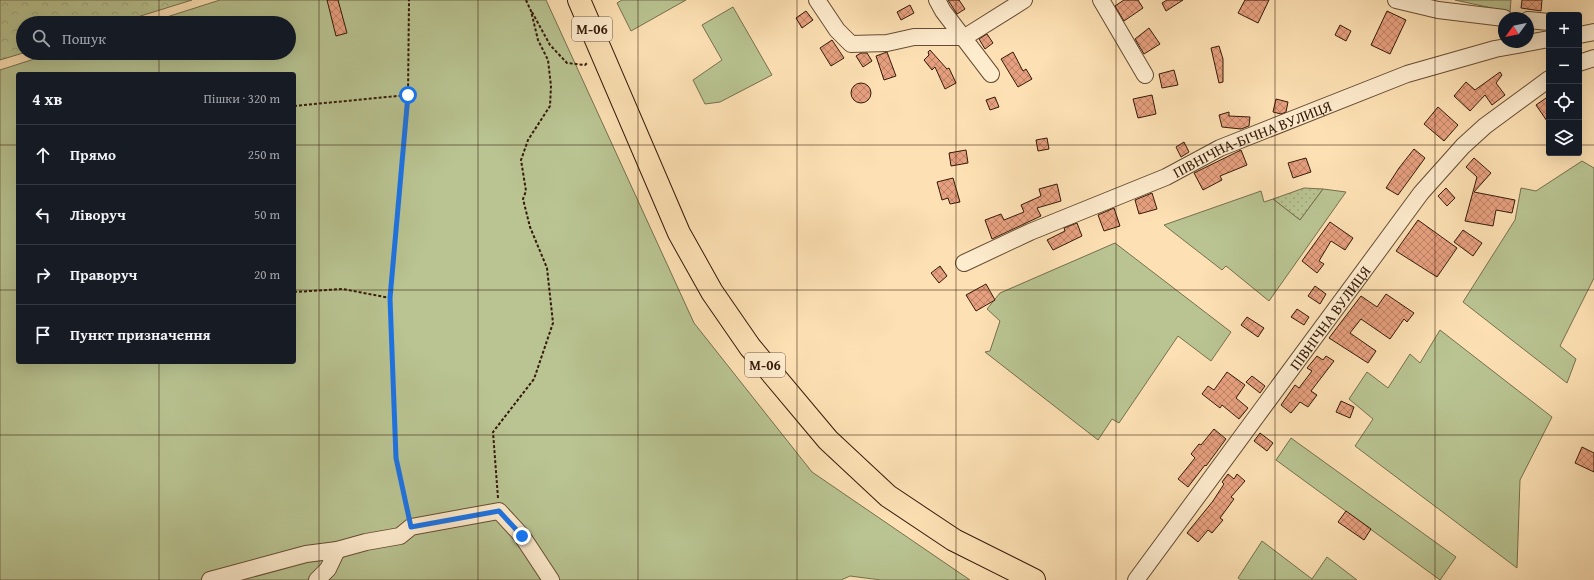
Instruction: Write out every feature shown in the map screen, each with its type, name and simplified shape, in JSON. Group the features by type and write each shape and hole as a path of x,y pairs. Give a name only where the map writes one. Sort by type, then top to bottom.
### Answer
{"highway":[{"name":"М-06","path":"579,0 679,233 712,292 750,347 828,440 888,496 954,540 1034,580"}],"street":[{"path":"817,0 837,30 851,44 887,43 910,38 965,36 1024,0"},
{"path":"937,0 943,11 965,36 991,74"},
{"path":"1101,0 1145,75"},
{"path":"1396,0 1438,10 1498,17"},
{"path":"1534,21 1546,22"},
{"path":"1582,25 1594,27"},
{"path":"1582,34 1594,32"},
{"name":"ПІВНІЧНА-БІЧНА ВУЛИЦЯ","path":"964,263 1030,232 1166,177 1220,148 1406,74 1495,49 1546,40"},
{"path":"1582,62 1594,58"},
{"name":"ПІВНІЧНА ВУЛИЦЯ","path":"1136,580 1421,192 1463,146 1485,126 1546,80"},
{"path":"210,580 306,554 337,550 366,542 400,536 411,527 499,511 522,536 551,580"},
{"path":"317,580 328,569 337,550"}],"path":[{"path":"409,0 408,95 390,298 396,458 411,527"},
{"path":"526,0 550,45 567,63 585,65 601,51"},
{"path":"499,511 492,432 534,379 553,323 547,268 530,227 523,199 526,191 521,160 528,140 550,106 551,86 548,60 538,40 531,11 526,0"},
{"path":"296,106 408,95"},
{"path":"296,292 343,289 390,298"}],"green space":[{"path":"0,0 192,0 141,16 16,16 16,55 0,60"},
{"path":"220,0 546,0 694,323 812,472 970,580 881,580 850,576 841,580 0,580 0,70 31,60 296,60 296,16 170,16"},
{"path":"622,0 686,0 631,31 617,3"},
{"path":"1455,0 1511,0 1510,12"},
{"path":"733,7 772,75 720,102 705,104 693,80 722,60 702,25"},
{"path":"1582,161 1594,168 1594,278 1560,346 1576,359 1567,383 1463,302 1515,220 1521,188 1536,191"},
{"path":"1304,188 1323,189 1300,220 1273,199"},
{"path":"1323,189 1346,192 1269,301 1226,266 1222,270 1164,225 1261,191 1264,202 1273,199 1300,220"},
{"path":"1115,243 1231,332 1211,361 1178,336 1119,423 1112,419 1098,440 985,352 990,351 1000,321 987,309 1000,293"},
{"path":"1440,330 1552,417 1520,480 1517,568 1355,446 1373,419 1349,399 1367,372 1388,388 1410,354 1420,363"},
{"path":"1291,438 1456,557 1440,580 1276,460"},
{"path":"1262,541 1312,579 1327,557 1357,580 1241,580 1238,578"}],"building":[{"path":"327,0 338,0 347,33 336,36"},
{"path":"948,0 959,0 965,9 957,14"},
{"path":"1124,0 1138,0 1143,8 1124,21 1115,6"},
{"path":"1167,0 1183,0 1166,11 1162,3"},
{"path":"1245,0 1269,0 1258,23 1238,13"},
{"path":"1522,0 1542,0 1541,11 1521,8"},
{"path":"910,5 914,13 901,20 897,12"},
{"path":"806,11 813,20 802,28 796,18"},
{"path":"1387,11 1406,20 1390,54 1371,45"},
{"path":"1340,25 1351,31 1346,41 1335,35"},
{"path":"1149,28 1160,44 1144,54 1135,39"},
{"path":"987,34 993,43 985,49 979,39"},
{"path":"832,40 844,58 831,66 820,48"},
{"path":"1219,46 1223,59 1223,82 1219,83 1211,48"},
{"path":"930,50 947,69 949,68 956,83 945,89 935,67 932,70 924,60 929,55 928,52"},
{"path":"887,52 896,76 884,80 876,56"},
{"path":"1013,52 1023,71 1026,69 1032,79 1018,87 1001,59"},
{"path":"861,53 867,53 872,61 863,67 856,56"},
{"path":"1174,70 1178,85 1162,88 1159,74"},
{"path":"1500,72 1502,75 1496,83 1505,95 1492,105 1485,95 1470,111 1454,96 1466,82 1475,90"},
{"path":"861,83 868,86 871,93 868,100 861,103 854,100 851,93 854,86"},
{"path":"1152,95 1156,114 1138,118 1133,99"},
{"path":"995,97 999,107 990,110 986,100"},
{"path":"1546,98 1546,120 1536,105"},
{"path":"1276,99 1288,102 1286,112 1281,114 1273,112"},
{"path":"1438,107 1458,125 1444,141 1424,124"},
{"path":"1229,112 1229,116 1250,117 1249,126 1241,129 1222,127 1219,115"},
{"path":"1047,138 1049,149 1038,151 1036,140"},
{"path":"1184,142 1189,152 1181,157 1176,147"},
{"path":"1414,149 1425,158 1398,195 1386,188"},
{"path":"966,150 968,163 951,166 949,153"},
{"path":"1241,150 1247,165 1220,176 1222,180 1203,190 1194,173"},
{"path":"1306,158 1311,172 1293,178 1288,163"},
{"path":"1474,158 1491,173 1474,192 1515,200 1512,213 1496,210 1493,226 1465,221 1477,177 1466,167"},
{"path":"953,178 960,202 950,204 948,198 942,200 937,182"},
{"path":"1057,184 1061,201 1037,208 1041,216 992,239 985,220 1001,214 1004,220 1024,212 1021,205 1041,196 1039,189"},
{"path":"1446,188 1455,198 1447,206 1438,196"},
{"path":"1152,193 1157,209 1139,214 1135,200"},
{"path":"1114,208 1120,226 1104,231 1098,215"},
{"path":"1418,220 1457,248 1437,277 1396,251"},
{"path":"1330,222 1353,238 1345,250 1331,241 1319,261 1324,264 1317,273 1302,261"},
{"path":"1077,223 1082,236 1053,250 1047,240 1065,231 1064,228"},
{"path":"1463,230 1482,243 1473,256 1454,242"},
{"path":"940,266 947,276 939,283 931,273"},
{"path":"986,284 995,300 976,311 966,295"},
{"path":"1315,286 1326,294 1320,304 1308,296"},
{"path":"1386,294 1414,313 1407,322 1404,319 1390,339 1361,319 1350,333 1376,351 1368,363 1329,338 1361,296 1377,307"},
{"path":"1297,309 1309,317 1304,325 1291,317"},
{"path":"1247,317 1264,328 1258,337 1241,325"},
{"path":"1317,356 1323,360 1326,356 1334,361 1311,391 1317,395 1308,407 1300,402 1291,413 1281,405 1295,385 1299,388 1312,371 1307,368"},
{"path":"1227,372 1245,385 1236,398 1248,408 1239,419 1222,405 1220,408 1202,394 1208,386 1214,390"},
{"path":"1252,376 1265,386 1260,393 1246,382"},
{"path":"1341,401 1354,407 1350,418 1336,412"},
{"path":"1214,429 1226,439 1188,487 1178,479 1195,458 1191,454 1199,444 1201,445"},
{"path":"1260,433 1273,443 1267,451 1254,441"},
{"path":"1582,447 1594,453 1594,472 1575,463"},
{"path":"1228,474 1234,479 1237,474 1245,481 1231,497 1234,499 1220,518 1223,520 1212,533 1208,530 1198,542 1187,533 1213,501 1224,484 1222,482"},
{"path":"1346,511 1371,529 1364,540 1338,522"}],"route":[{"path":"408,95 390,298 396,458 411,527 499,511 522,536"}]}
